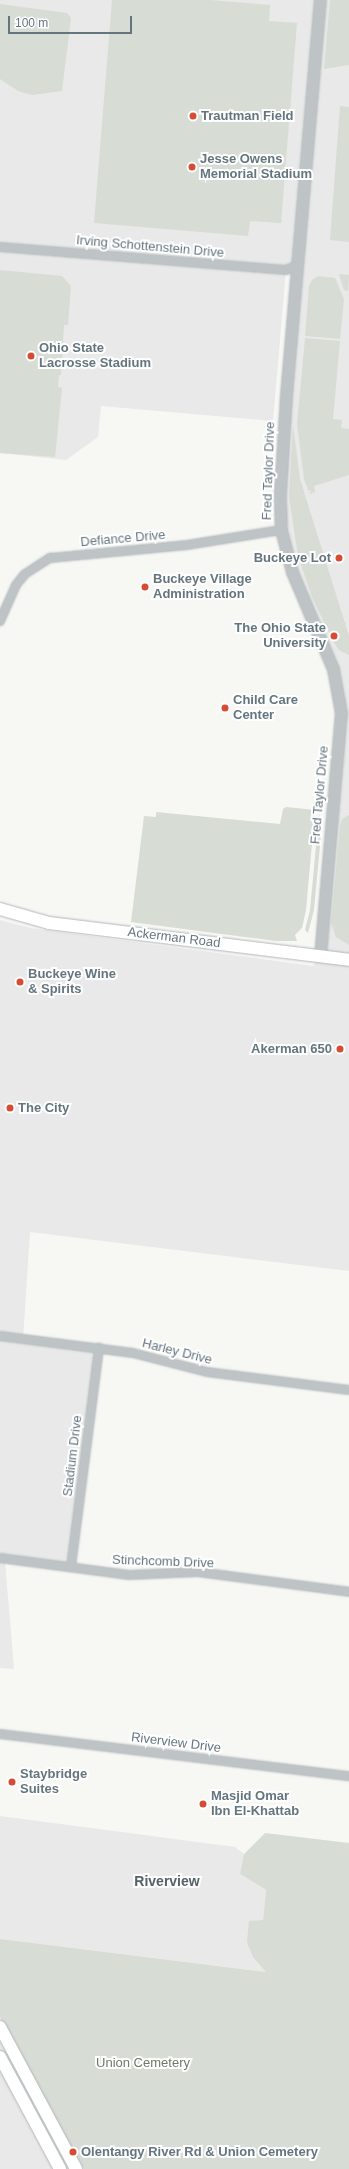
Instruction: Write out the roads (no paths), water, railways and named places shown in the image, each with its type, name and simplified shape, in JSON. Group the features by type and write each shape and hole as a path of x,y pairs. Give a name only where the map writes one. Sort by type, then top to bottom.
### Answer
{"main road":[{"name":"Ackerman Road","path":"0,909 49,923 349,960"},
{"path":"0,2027 76,2169"},
{"path":"0,2057 60,2169"},
{"path":"50,2150 54,2169"}],"street":[{"name":"Fred Taylor Drive","path":"320,0 281,459 281,530 292,572 334,669 341,713 320,956"},
{"name":"Irving Schottenstein Drive","path":"0,247 286,270 298,265"},
{"name":"Defiance Drive","path":"0,621 16,585 25,574 50,558 187,545 281,530"},
{"name":"Harley Drive","path":"0,1336 140,1354 207,1372 349,1390"},
{"name":"Stadium Drive","path":"71,1568 99,1348"},
{"name":"Stinchcomb Drive","path":"0,1558 129,1575 198,1572 349,1592"},
{"name":"Riverview Drive","path":"0,1734 349,1776"}],"place":[{"name":"Trautman Field","path":"193,116"},
{"name":"Jesse Owens Memorial Stadium","path":"192,167"},
{"name":"Ohio State Lacrosse Stadium","path":"31,356"},
{"name":"Buckeye Lot","path":"339,558"},
{"name":"Buckeye Village Administration","path":"145,587"},
{"name":"The Ohio State University","path":"334,636"},
{"name":"Child Care Center","path":"225,708"},
{"name":"Buckeye Wine & Spirits","path":"20,982"},
{"name":"Akerman 650","path":"340,1049"},
{"name":"The City","path":"10,1108"},
{"name":"Staybridge Suites","path":"12,1782"},
{"name":"Masjid Omar Ibn El-Khattab","path":"203,1804"},
{"name":"Olentangy River Rd & Union Cemetery","path":"73,2152"}],"district":[{"name":"Riverview","path":"167,1881"}],"park label":[{"name":"Union Cemetery","path":"143,2063"}]}
